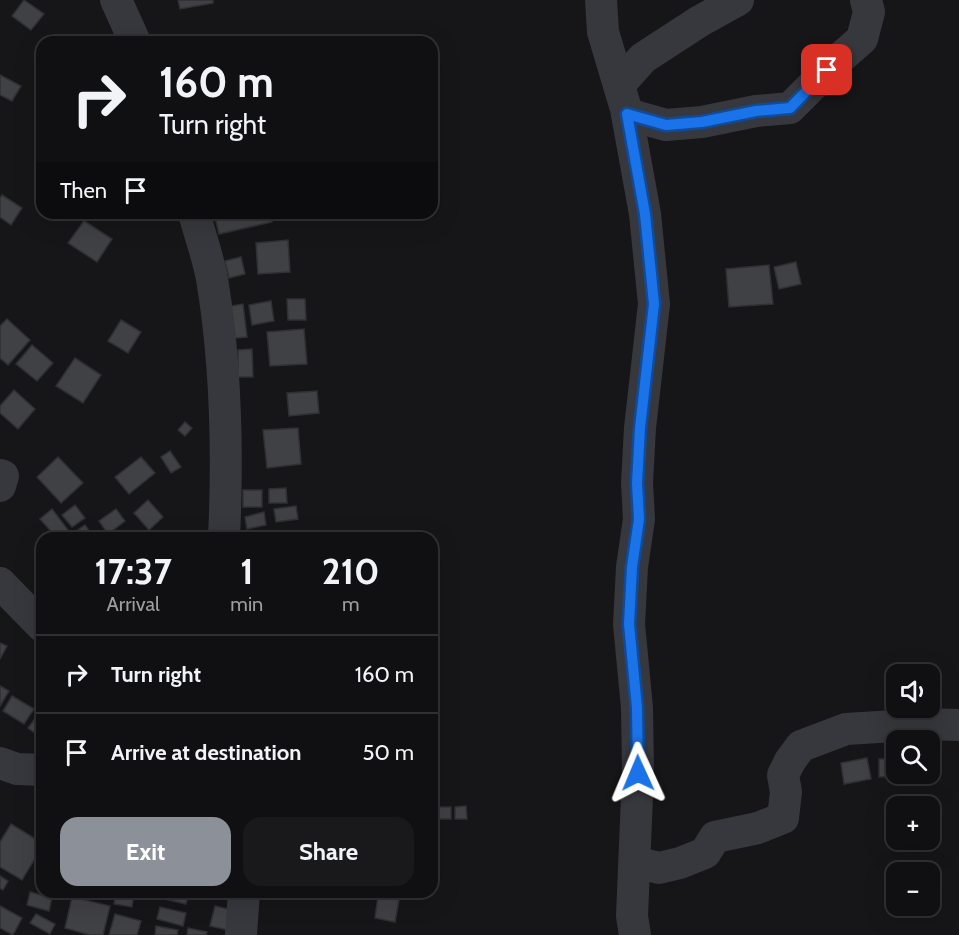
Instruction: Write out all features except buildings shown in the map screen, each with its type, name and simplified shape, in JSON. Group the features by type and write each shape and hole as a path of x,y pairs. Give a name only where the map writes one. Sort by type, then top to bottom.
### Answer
{"street":[{"path":"116,0 132,36"},
{"path":"601,0 603,32 622,99 645,214 654,304 640,428 637,483 639,519 632,567 629,624 637,708 638,773 632,916 634,935"},
{"path":"622,99 643,58 700,21 738,0"},
{"path":"622,99 666,125 702,122 756,111 790,108 862,39 869,12 866,0"},
{"path":"196,219 212,278 222,370 227,477 224,532"},
{"path":"0,475 3,476 0,486"},
{"path":"0,583 36,620"},
{"path":"634,862 660,868 680,863 705,853 715,837 758,828 783,818 786,792 783,775 801,746 846,729 927,724 959,725"},
{"path":"0,763 17,769 36,770"},
{"path":"241,935 244,898"}],"route":[{"path":"638,773 637,708 629,624 632,567 639,519 637,483 640,428 654,304 645,214 627,114 666,125 702,122 756,111 790,108 827,70"}]}
